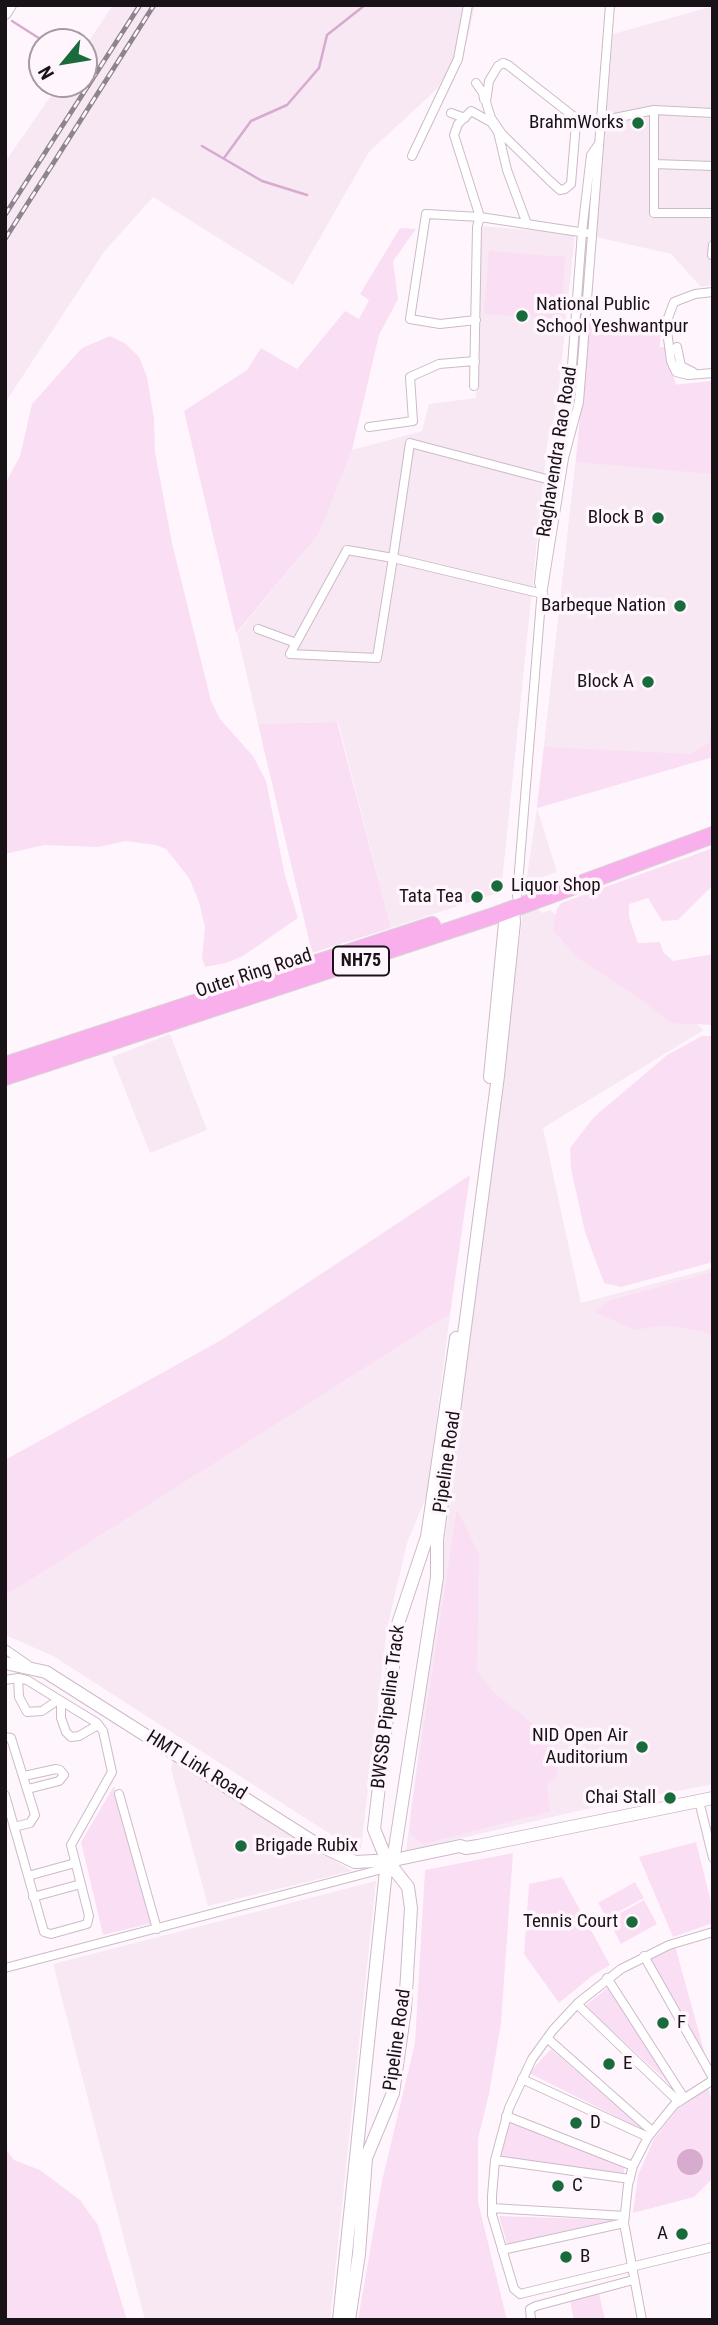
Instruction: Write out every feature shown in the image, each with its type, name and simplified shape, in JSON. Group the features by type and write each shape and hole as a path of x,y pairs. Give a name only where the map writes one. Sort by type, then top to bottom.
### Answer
{"highway":[{"name":"Outer Ring Road","path":"5,1065 515,902 713,825"},
{"name":"Outer Ring Road","path":"5,1077 713,835"}],"main road":[{"path":"5,13 10,5"},
{"name":"Pipeline Road","path":"339,2320 390,1864 437,1577 437,1540 480,1225 507,952 505,923 515,902"},
{"name":"Pipeline Road","path":"473,1221 507,952"},
{"name":"BWSSB Pipeline Track","path":"390,1864 374,1829 398,1624 427,1537 473,1221"},
{"name":"HMT Link Road","path":"5,1663 46,1672 315,1843 355,1863 390,1864 706,1800"},
{"name":"Pipeline Road","path":"349,2320 359,2254 366,2158 393,2093 405,2009 411,1908 408,1887 390,1864"}],"street":[{"path":"412,156 458,59 468,5"},
{"name":"Raghavendra Rao Road","path":"515,902 543,594 564,458 579,402 610,5"},
{"path":"508,65 569,111 576,123 574,151 571,184 560,190 502,134 491,118 486,102 489,81 498,66 508,65"},
{"path":"476,83 484,93 486,120"},
{"path":"600,121 654,110 713,113"},
{"path":"654,110 654,213 713,213"},
{"path":"474,387 477,227 480,217 454,135 458,124 471,111 491,122 498,132 507,170 527,224"},
{"path":"451,113 465,118"},
{"name":"Raghavendra Rao Road","path":"543,594 539,583 550,480 569,406 582,232 591,155 598,145"},
{"path":"574,151 591,155"},
{"path":"654,164 713,166"},
{"path":"476,320 440,324 410,319 426,214 480,217 592,234"},
{"path":"712,255 713,245"},
{"path":"713,292 695,294 674,302 667,331 671,361 676,372 688,375 713,373"},
{"path":"677,347 681,366 699,374"},
{"path":"369,427 413,421 410,377 439,364 475,360"},
{"path":"543,594 393,558 347,550 290,654 377,658 393,558 410,443 550,480"},
{"path":"258,629 296,643"},
{"path":"5,1649 33,1669"},
{"path":"18,1678 19,1697 27,1712 42,1711 60,1701"},
{"path":"5,1680 27,1680 88,1718 103,1731 112,1772 71,1845 89,1916 87,1924 51,1934 44,1932 5,1795"},
{"path":"75,1710 84,1696"},
{"path":"60,1701 61,1718 71,1737 79,1736 98,1725"},
{"path":"88,1718 96,1703"},
{"path":"5,1737 11,1738 28,1789 34,1818 30,1823 14,1827"},
{"path":"24,1776 56,1769 64,1775 60,1781 28,1789"},
{"path":"119,1794 157,1929"},
{"path":"706,1800 713,1858"},
{"path":"28,1876 75,1863"},
{"path":"5,1968 390,1864"},
{"path":"33,1896 81,1884"},
{"path":"713,1932 644,1956 607,1978 577,2004 547,2038 522,2079 506,2116 495,2160 492,2208 514,2288 520,2294 713,2246"},
{"path":"642,2320 633,2280 625,2219 633,2166 650,2134 681,2100 713,2079 644,1956"},
{"path":"607,1978 681,2100"},
{"path":"577,2004 681,2100"},
{"path":"547,2038 650,2134"},
{"path":"522,2079 650,2134"},
{"path":"506,2116 633,2166"},
{"path":"495,2160 630,2179"},
{"path":"492,2208 625,2219"},
{"path":"502,2250 625,2219"},
{"path":"531,2320 530,2309 536,2306 633,2280"}],"shaded area":[{"path":"113,5 475,5 467,41 437,89 369,152 293,285 153,197 104,252 5,403 5,162 49,98 98,98 97,28"},
{"path":"713,5 713,285 701,287 671,254 596,237 613,34"},
{"path":"480,226 575,234 557,406 547,445 501,892 391,928 338,722 258,724 237,633 319,534 352,450 422,431 429,404 476,398"},
{"path":"400,228 416,229 393,261 398,299 379,335 352,450 319,534 236,633 184,411 247,370 261,348 297,369 345,311 359,319 369,300 360,294"},
{"path":"489,251 565,257 561,319 484,314"},
{"path":"589,319 661,325 660,347 666,347 676,385 713,381 713,474 576,462"},
{"path":"110,336 126,344 139,357 147,377 154,419 155,452 172,543 211,701 220,719 253,756 266,781 285,876 298,918 243,956 205,967 202,958 205,927 199,902 189,878 166,849 125,841 99,847 44,845 5,854 5,484 20,456 32,404 82,348"},
{"path":"713,381 713,757 537,808 583,393"},
{"path":"713,709 713,757 537,808 544,747 690,754 709,743"},
{"path":"337,722 391,928 312,953 258,724"},
{"path":"537,808 557,872 526,883"},
{"path":"713,848 713,885 678,920 662,921 648,898 629,904 629,917 638,943 660,942 663,952 673,961 713,954 713,1025 671,1023 642,1000 578,958 553,930 557,909 561,903"},
{"path":"538,905 542,913 550,910 704,1030 543,1128 581,1303 713,1268 713,1784 582,1810 406,1851 523,911"},
{"path":"170,1034 207,1130 150,1153 112,1057"},
{"path":"702,1036 713,1036 713,1262 621,1287 604,1283 585,1232 571,1169 570,1148 594,1117 667,1055"},
{"path":"470,1175 450,1314 5,1596 5,1460 223,1339"},
{"path":"713,1272 713,1334 681,1327 658,1326 635,1330 595,1312 608,1301"},
{"path":"450,1314 427,1495 407,1543 387,1629 361,1849 344,1843 53,1656 5,1635 5,1596"},
{"path":"457,1509 479,1555 477,1671 495,1694 538,1728 556,1751 557,1776 547,1784 550,1811 423,1844 410,1834 411,1812"},
{"path":"173,1760 352,1871 208,1906 171,1769"},
{"path":"114,1786 152,1923 103,1935 81,1842"},
{"path":"696,1842 713,1910 713,1923 673,1937 639,1857"},
{"path":"513,1853 501,2023 478,2139 478,2202 507,2320 358,2320 382,2181 415,2043 425,1870"},
{"path":"562,1877 610,1965 559,2003 524,1954 529,1884"},
{"path":"376,1881 330,2320 145,2320 53,1964"},
{"path":"635,1882 644,1898 607,1918 598,1903"},
{"name":"Tennis Court","path":"644,1900 657,1924 621,1944 608,1920"},
{"path":"675,1946 706,2058 649,1958"},
{"path":"610,1986 670,2084 585,2006"},
{"path":"551,2049 645,2131 529,2073"},
{"path":"708,2088 713,2104 713,2178 694,2197 633,2213 638,2175 654,2139 677,2110"},
{"path":"506,2120 625,2165 623,2175 498,2158"},
{"path":"5,2148 14,2160 40,2170 80,2200 98,2225 127,2320 5,2320"},
{"path":"690,2149 700,2152 703,2162 700,2172 690,2175 680,2172 677,2162 680,2152"},
{"path":"499,2216 614,2220 507,2244"},
{"path":"599,2293 605,2320 574,2320 570,2300"}],"waterway":[{"path":"224,158 251,121 287,105 319,68 327,35 365,5"},
{"path":"12,21 28,31"},
{"path":"202,146 262,181 307,195"}],"railway":[{"path":"5,215 140,5"},
{"path":"5,239 154,5"}],"place":[{"name":"BrahmWorks","path":"638,123"},
{"name":"National Public School Yeshwantpur","path":"522,316"},
{"name":"Block B","path":"658,518"},
{"name":"Barbeque Nation","path":"680,606"},
{"name":"Block A","path":"648,682"},
{"name":"Liquor Shop","path":"497,886"},
{"name":"Tata Tea","path":"477,897"},
{"name":"NID Open Air Auditorium","path":"642,1747"},
{"name":"Chai Stall","path":"670,1798"},
{"name":"Brigade Rubix","path":"241,1846"},
{"name":"Tennis Court","path":"632,1922"},
{"name":"F","path":"663,2023"},
{"name":"E","path":"609,2064"},
{"name":"D","path":"576,2123"},
{"name":"C","path":"558,2186"},
{"name":"A","path":"682,2234"},
{"name":"B","path":"566,2257"}]}
